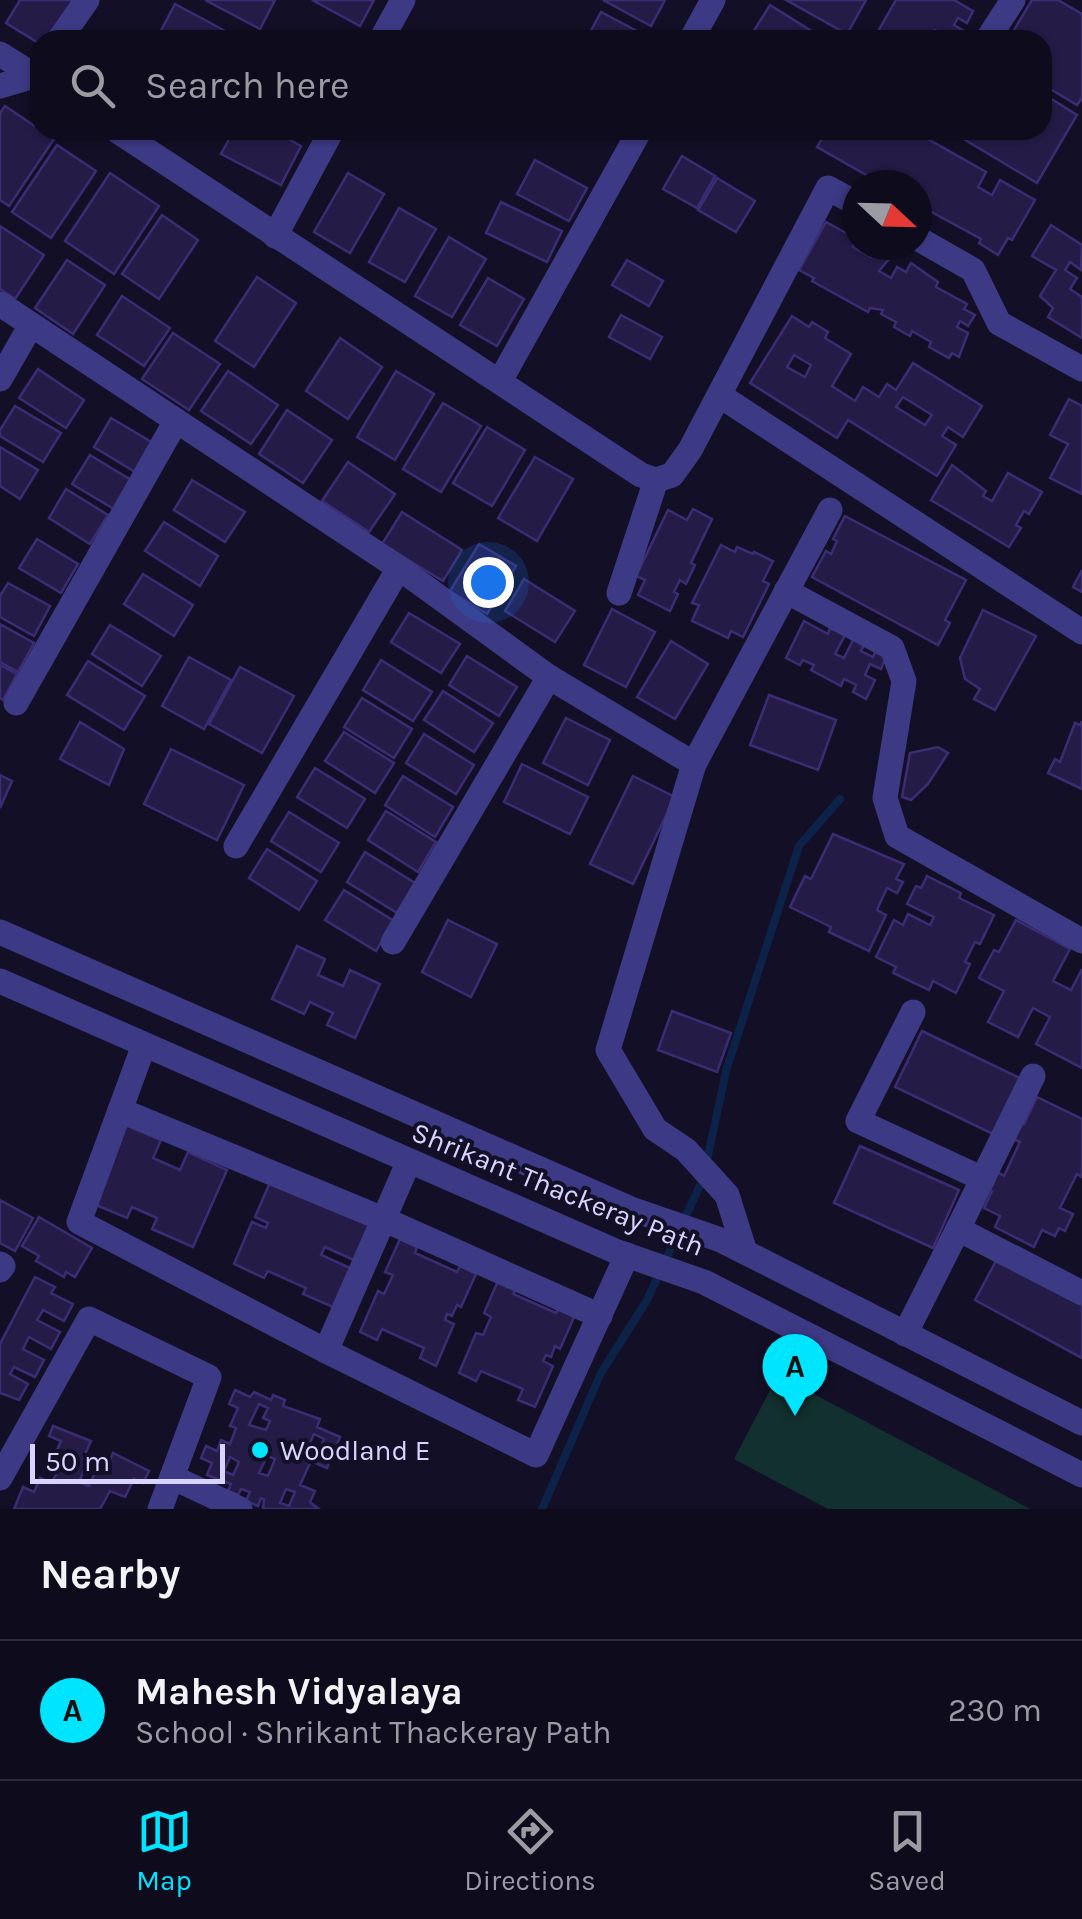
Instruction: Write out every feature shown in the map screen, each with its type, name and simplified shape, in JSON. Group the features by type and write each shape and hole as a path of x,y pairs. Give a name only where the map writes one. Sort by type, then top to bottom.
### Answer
{"street":[{"path":"66,30 86,0"},
{"path":"386,30 403,0"},
{"path":"696,30 713,0"},
{"path":"994,30 1013,0"},
{"path":"0,54 30,70"},
{"path":"0,86 30,77"},
{"path":"131,140 641,474 656,480 672,474 690,450 828,188 842,196"},
{"path":"275,236 327,140"},
{"path":"500,381 634,140"},
{"path":"932,247 973,270 999,322 1082,369"},
{"path":"0,304 399,568 549,677 694,764"},
{"path":"0,379 31,325"},
{"path":"719,394 1082,632"},
{"path":"16,703 176,421"},
{"path":"619,592 656,480"},
{"path":"745,1252 728,1195 686,1150 655,1129 608,1050 694,764 830,510"},
{"path":"236,846 399,568"},
{"path":"786,591 892,648 904,680 884,798 897,836 1082,942"},
{"path":"393,942 549,677"},
{"name":"Shrikant Thackeray Path","path":"0,932 664,1220 721,1240 1082,1423"},
{"name":"Shrikant Thackeray Path","path":"0,982 636,1259 704,1282 1082,1474"},
{"path":"913,1012 858,1121 982,1179"},
{"path":"144,1044 78,1222 536,1455 600,1316 636,1259"},
{"path":"905,1334 1033,1076"},
{"path":"120,1110 384,1219 600,1316"},
{"path":"326,1351 409,1161"},
{"path":"958,1229 1082,1293"},
{"path":"0,1478 89,1319 209,1377 160,1509"},
{"path":"172,1477 240,1509"}],"green space":[{"path":"778,1375 1030,1509 828,1509 734,1459"}],"building":[{"path":"20,0 73,0 55,30 30,30 30,38 6,23"},
{"path":"205,0 275,0 260,29"},
{"path":"312,0 374,0 360,26"},
{"path":"603,0 665,0 651,26"},
{"path":"786,0 866,0 849,30 840,30"},
{"path":"896,0 954,0 973,11 967,23 958,18 954,25 962,30 879,30"},
{"path":"1032,0 1058,0 1082,14 1082,98 1077,105 1052,90 1052,30 1014,30"},
{"path":"175,4 223,30 161,30"},
{"path":"770,5 810,30 754,30"},
{"path":"601,12 635,30 591,30"},
{"path":"1052,99 1077,115 1037,183 965,140 1052,140"},
{"path":"5,106 30,123 30,140 53,140 9,206 0,200 0,113"},
{"path":"229,140 290,140 301,146 281,185 221,154"},
{"path":"821,140 930,140 986,172 978,187 992,195 1000,180 1035,200 1012,240 1008,238 998,255 979,243 981,239 932,212 932,170 858,170 817,147"},
{"path":"57,145 96,171 51,238 12,212"},
{"path":"682,156 715,176 697,208 663,189"},
{"path":"535,160 587,188 569,221 517,194"},
{"path":"110,173 159,206 114,274 65,241"},
{"path":"348,173 384,194 350,253 314,232"},
{"path":"717,178 755,201 736,232 698,210"},
{"path":"501,202 562,231 547,262 486,233"},
{"path":"399,208 436,229 405,282 369,262"},
{"path":"162,215 198,240 159,299 122,274"},
{"path":"826,222 842,231 842,260 888,260 879,271 891,278 897,267 906,272 911,263 938,282 936,287 967,304 964,309 975,315 968,326 960,321 957,327 968,333 959,357 952,353 949,358 912,331 910,336 894,327 896,322 881,314 883,310 870,308 868,312 799,270"},
{"path":"1051,225 1082,245 1081,270 1070,262 1065,270 1077,278 1070,289 1082,297 1082,338 1048,317 1053,308 1040,296 1056,270 1032,256"},
{"path":"0,226 44,255 15,299 0,289"},
{"path":"449,237 486,259 452,317 415,296"},
{"path":"67,260 105,285 73,334 35,308"},
{"path":"627,260 663,281 649,306 612,285"},
{"path":"257,277 296,303 254,367 215,341"},
{"path":"488,278 524,299 497,346 460,325"},
{"path":"122,296 170,328 144,366 97,335"},
{"path":"621,315 662,337 650,359 609,337"},
{"path":"792,316 809,327 812,322 828,332 825,338 851,354 832,386 855,401 863,387 879,397 887,384 896,390 913,363 982,406 963,437 948,427 942,436 956,445 937,476 848,420 837,438 750,383","holes":["794,355 811,365 805,377 787,367","903,397 932,415 925,425 896,407"]},
{"path":"173,333 220,364 189,410 142,379"},
{"path":"340,338 382,367 348,419 306,391"},
{"path":"38,369 84,400 66,428 19,398"},
{"path":"228,371 278,405 251,444 201,411"},
{"path":"396,371 434,394 395,460 357,437"},
{"path":"1069,399 1082,406 1082,494 1050,478 1068,444 1050,435"},
{"path":"443,403 481,426 441,492 403,469"},
{"path":"15,406 61,433 43,462 0,436"},
{"path":"287,410 332,440 303,483 259,454"},
{"path":"111,418 153,443 135,472 94,447"},
{"path":"487,427 525,450 492,506 453,483"},
{"path":"0,447 38,470 20,499 0,486"},
{"path":"90,455 131,480 114,509 72,484"},
{"path":"535,457 573,479 537,541 498,518"},
{"path":"348,462 395,494 369,532 322,501"},
{"path":"952,465 986,491 983,496 992,501 1008,473 1042,492 1029,514 1024,511 1016,525 1021,528 1009,547 931,500"},
{"path":"192,480 245,512 225,542 174,510"},
{"path":"66,489 108,515 90,544 49,518"},
{"path":"693,509 712,519 691,563 695,565 686,584 680,580 674,592 678,594 670,611 638,595 645,580 636,576 668,510 687,520"},
{"path":"402,512 462,550 443,581 382,544"},
{"path":"845,516 966,580 945,620 950,623 938,645 812,577 826,551 831,554 837,541 833,539"},
{"path":"164,522 218,556 200,586 145,551"},
{"path":"37,539 78,564 61,593 19,568"},
{"path":"479,544 516,566 487,614 450,591"},
{"path":"721,545 735,552 737,547 754,552 773,561 763,581 769,584 743,637 731,631 728,638 692,621 699,605 692,603"},
{"path":"1082,570 1082,592 1073,587"},
{"path":"143,574 193,605 174,636 124,604"},
{"path":"524,579 575,611 555,642 505,611"},
{"path":"8,583 50,606 34,636 0,617 0,596"},
{"path":"612,609 655,632 626,687 584,665"},
{"path":"983,610 1036,636 995,710 974,699 980,689 965,679 960,658"},
{"path":"409,613 460,644 441,673 391,642"},
{"path":"804,621 828,634 830,628 845,635 835,654 844,658 855,636 866,641 861,651 873,657 876,649 887,655 881,669 870,664 865,675 875,680 866,699 853,692 856,685 844,679 841,686 811,670 814,665 803,660 800,665 786,658"},
{"path":"0,624 34,643 18,672 0,662"},
{"path":"110,625 161,656 142,686 92,654"},
{"path":"671,641 708,664 675,719 637,697"},
{"path":"467,656 517,687 499,716 449,685"},
{"path":"189,657 231,680 204,729 162,706"},
{"path":"381,660 432,692 413,721 363,690"},
{"path":"88,661 145,696 124,730 67,695"},
{"path":"0,665 17,674 3,700 0,698"},
{"path":"240,667 294,696 262,753 209,724"},
{"path":"443,691 493,723 474,752 424,720"},
{"path":"769,695 836,720 818,770 750,745"},
{"path":"362,698 412,729 394,758 344,727"},
{"path":"566,718 610,740 588,785 543,763"},
{"path":"1082,721 1082,789 1048,773 1055,759 1060,762 1075,723 1080,725"},
{"path":"80,722 124,749 109,785 60,759"},
{"path":"344,732 394,763 375,793 325,761"},
{"path":"424,734 474,765 456,794 406,763"},
{"path":"938,747 948,753 928,784 911,800 902,797 910,753"},
{"path":"171,749 244,785 217,840 144,804"},
{"path":"522,764 588,797 570,834 504,802"},
{"path":"315,768 365,799 347,828 297,797"},
{"path":"0,775 12,781 0,808"},
{"path":"403,776 453,807 435,837 385,805"},
{"path":"633,776 675,797 633,884 590,864"},
{"path":"386,811 436,842 418,872 368,840"},
{"path":"289,812 339,843 321,872 271,841"},
{"path":"833,834 904,864 896,879 903,882 897,893 887,888 877,910 886,915 869,951 790,907 805,876 811,879"},
{"path":"267,849 317,881 299,910 249,878"},
{"path":"365,852 415,883 397,913 347,882"},
{"path":"927,876 994,915 980,944 975,942 965,962 970,964 956,993 933,981 929,990 893,973 896,967 876,957 894,920 903,925 908,914 930,925 934,917 907,904 916,886 921,888"},
{"path":"344,890 394,921 376,951 325,920"},
{"path":"448,920 497,944 471,997 422,972"},
{"path":"1016,920 1070,949 1053,981 1071,990 1082,969 1082,1068 1036,1044 1050,1017 1033,1008 1018,1037 988,1022 1004,991 979,978"},
{"path":"297,946 325,959 318,975 343,986 350,970 380,984 355,1038 327,1025 333,1013 310,1002 304,1014 272,999"},
{"path":"672,1011 731,1033 717,1072 658,1050"},
{"path":"922,1031 1020,1078 993,1134 895,1087"},
{"path":"1037,1097 1082,1119 1082,1177 1077,1174 1060,1208 1073,1214 1065,1231 1059,1228 1055,1236 1042,1230 1034,1247 995,1227 1000,1216 984,1208 992,1191 983,1187 992,1169 1004,1176 1020,1142 1008,1137 1016,1121 1024,1124"},
{"path":"123,1124 161,1140 153,1158 180,1170 188,1152 227,1170 193,1247 152,1229 157,1218 132,1207 127,1218 89,1202"},
{"path":"860,1146 959,1190 933,1248 834,1203"},
{"path":"271,1180 372,1223 356,1261 325,1247 321,1255 350,1268 333,1307 303,1294 306,1288 268,1271 264,1278 234,1264 252,1222 266,1228 268,1223 255,1217"},
{"path":"0,1200 33,1218 15,1251 0,1243"},
{"path":"39,1217 92,1248 75,1277 66,1272 64,1277 36,1261 39,1256 22,1246"},
{"path":"400,1239 417,1247 415,1253 457,1272 460,1266 476,1274 461,1307 457,1305 452,1316 447,1314 445,1320 454,1324 436,1366 420,1358 424,1348 382,1329 377,1340 360,1332 378,1291 384,1294 393,1275 385,1272"},
{"path":"997,1259 1082,1304 1082,1358 975,1300"},
{"path":"35,1277 55,1287 51,1293 73,1304 64,1321 43,1310 37,1320 60,1332 51,1349 29,1337 23,1349 44,1360 35,1377 14,1367 10,1374 28,1384 19,1400 0,1393 0,1344"},
{"path":"498,1281 516,1289 513,1294 556,1313 559,1307 575,1315 560,1349 555,1346 551,1357 546,1355 543,1361 553,1366 535,1407 518,1400 523,1389 481,1371 476,1381 459,1373 476,1333 483,1335 491,1317 484,1313"},
{"name":"Woodland E","path":"235,1390 250,1397 254,1392 271,1400 273,1395 285,1400 283,1406 320,1419 317,1427 340,1437 337,1444 349,1449 344,1461 332,1456 327,1468 311,1461 300,1485 315,1491 310,1502 319,1509 263,1509 264,1499 258,1506 246,1501 250,1492 241,1489 238,1495 228,1491 231,1484 207,1475 212,1463 201,1458 206,1446 217,1451 221,1440 230,1444 236,1428 230,1426 238,1408 229,1404","holes":["259,1404 268,1408 263,1418 270,1421 266,1430 249,1425","314,1434 324,1439 317,1456 298,1448 301,1442 309,1445","267,1456 275,1459 268,1476 259,1473","230,1457 239,1462 233,1475 224,1471","286,1489 295,1492 289,1506 280,1503"]},
{"path":"53,1426 91,1441 79,1482 89,1486 97,1468 105,1472 113,1453 149,1471 143,1483 134,1479 125,1497 110,1491 100,1509 14,1509 23,1487 34,1492 40,1478 51,1483 58,1472 62,1462 53,1459 61,1441 49,1436"}],"waterway":[{"path":"706,1165 726,1071 799,846 840,799"},
{"path":"542,1509 601,1373 647,1300 703,1179"}],"place":[{"name":"Mahesh Vidyalaya","path":"795,1416"},
{"name":"Woodland E","path":"260,1450"}]}
